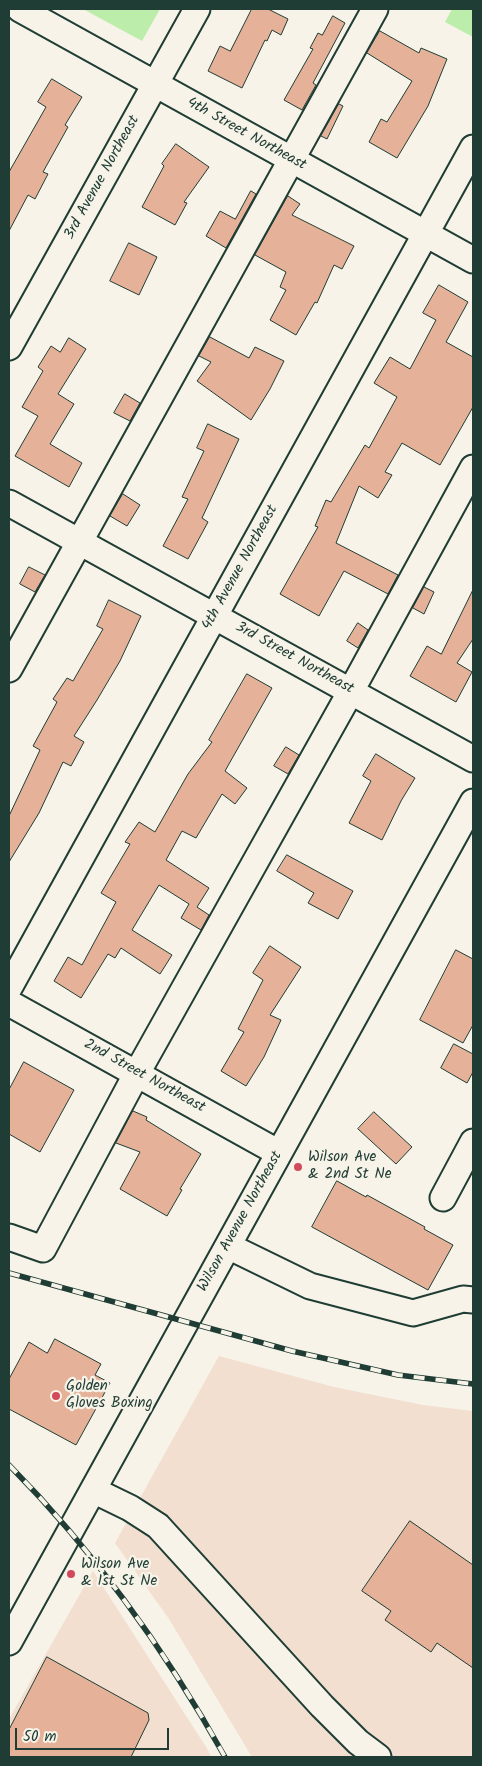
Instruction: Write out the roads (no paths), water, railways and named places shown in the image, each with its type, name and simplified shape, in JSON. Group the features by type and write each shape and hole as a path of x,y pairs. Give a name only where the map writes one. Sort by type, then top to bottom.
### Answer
{"street":[{"name":"4th Street Northeast","path":"20,9 473,260"},
{"name":"3rd Avenue Northeast","path":"9,348 197,9"},
{"path":"9,669 375,9"},
{"name":"4th Avenue Northeast","path":"9,988 473,148"},
{"path":"9,1237 43,1249 137,1073 351,691 473,468"},
{"name":"3rd Street Northeast","path":"9,503 473,759"},
{"name":"Wilson Avenue Northeast","path":"9,1642 473,802"},
{"name":"2nd Street Northeast","path":"9,1002 278,1153"},
{"path":"443,1198 473,1142"},
{"path":"228,1246 310,1286 412,1314 463,1299 473,1300"},
{"path":"93,1490 130,1508 158,1526 322,1706 358,1742 378,1757"}],"railway":[{"path":"9,1273 292,1351 398,1375 473,1384"},
{"path":"9,1465 70,1532 127,1604 178,1679 225,1757"}],"place":[{"name":"Wilson Ave & 2nd St Ne","path":"298,1167"},
{"name":"Golden Gloves Boxing","path":"56,1396"},
{"name":"Wilson Ave & 1st St Ne","path":"71,1574"}]}
